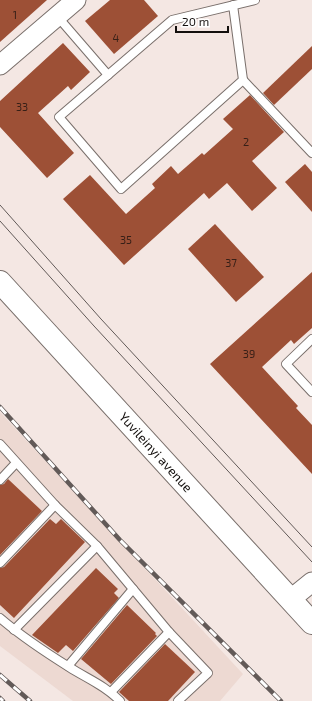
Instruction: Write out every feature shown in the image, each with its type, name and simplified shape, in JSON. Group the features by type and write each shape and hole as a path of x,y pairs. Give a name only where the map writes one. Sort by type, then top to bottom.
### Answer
{"main road":[{"name":"Yuvileinyi avenue","path":"0,282 312,622"}],"street":[{"path":"0,65 76,0"},
{"path":"291,599 312,582"}],"lane":[{"path":"243,80 121,189 59,117 172,20 255,0"},
{"path":"233,5 243,80 312,154"},
{"path":"57,16 108,74"},
{"path":"312,339 286,364 312,392"},
{"path":"0,444 55,505 97,546 169,632 208,673 178,701"},
{"path":"0,480 16,463"},
{"path":"0,563 55,505"},
{"path":"14,630 97,546"},
{"path":"68,666 133,589"},
{"path":"0,618 14,630 68,666 111,692 120,701"},
{"path":"111,692 169,632"}],"shaded area":[{"path":"0,412 243,674 220,701 73,701 0,646"}],"building":[{"path":"0,0 47,0 0,42"},
{"path":"110,0 144,0 158,16 114,54 85,21"},
{"path":"63,43 90,72 71,90 68,86 38,113 74,153 47,178 0,127 0,101"},
{"path":"312,46 312,69 274,105 263,93"},
{"path":"250,95 284,132 252,161 277,188 252,211 227,183 209,199 204,193 124,265 63,199 90,175 126,214 155,188 152,184 171,166 178,174 202,153 204,155 233,129 223,119"},
{"path":"305,164 312,172 312,212 285,182"},
{"path":"215,224 264,277 236,302 188,249"},
{"path":"312,272 312,328 294,344 291,340 262,367 298,406 296,408 312,425 312,474 210,364"},
{"path":"8,479 42,511 0,555 0,485 4,484"},
{"path":"50,519 56,524 61,519 85,542 14,618 0,605 0,568 4,567"},
{"path":"96,568 118,589 114,593 119,598 73,651 66,645 58,653 32,635"},
{"path":"127,605 156,633 155,634 157,636 111,684 81,659"},
{"path":"165,644 195,672 168,701 129,701 119,692"}],"tram line":[{"path":"0,205 101,319 312,547"},
{"path":"0,221 94,326 312,562"}],"railway":[{"path":"0,407 120,540 281,701"},
{"path":"0,675 30,701"},
{"path":"0,698 3,701"}]}
